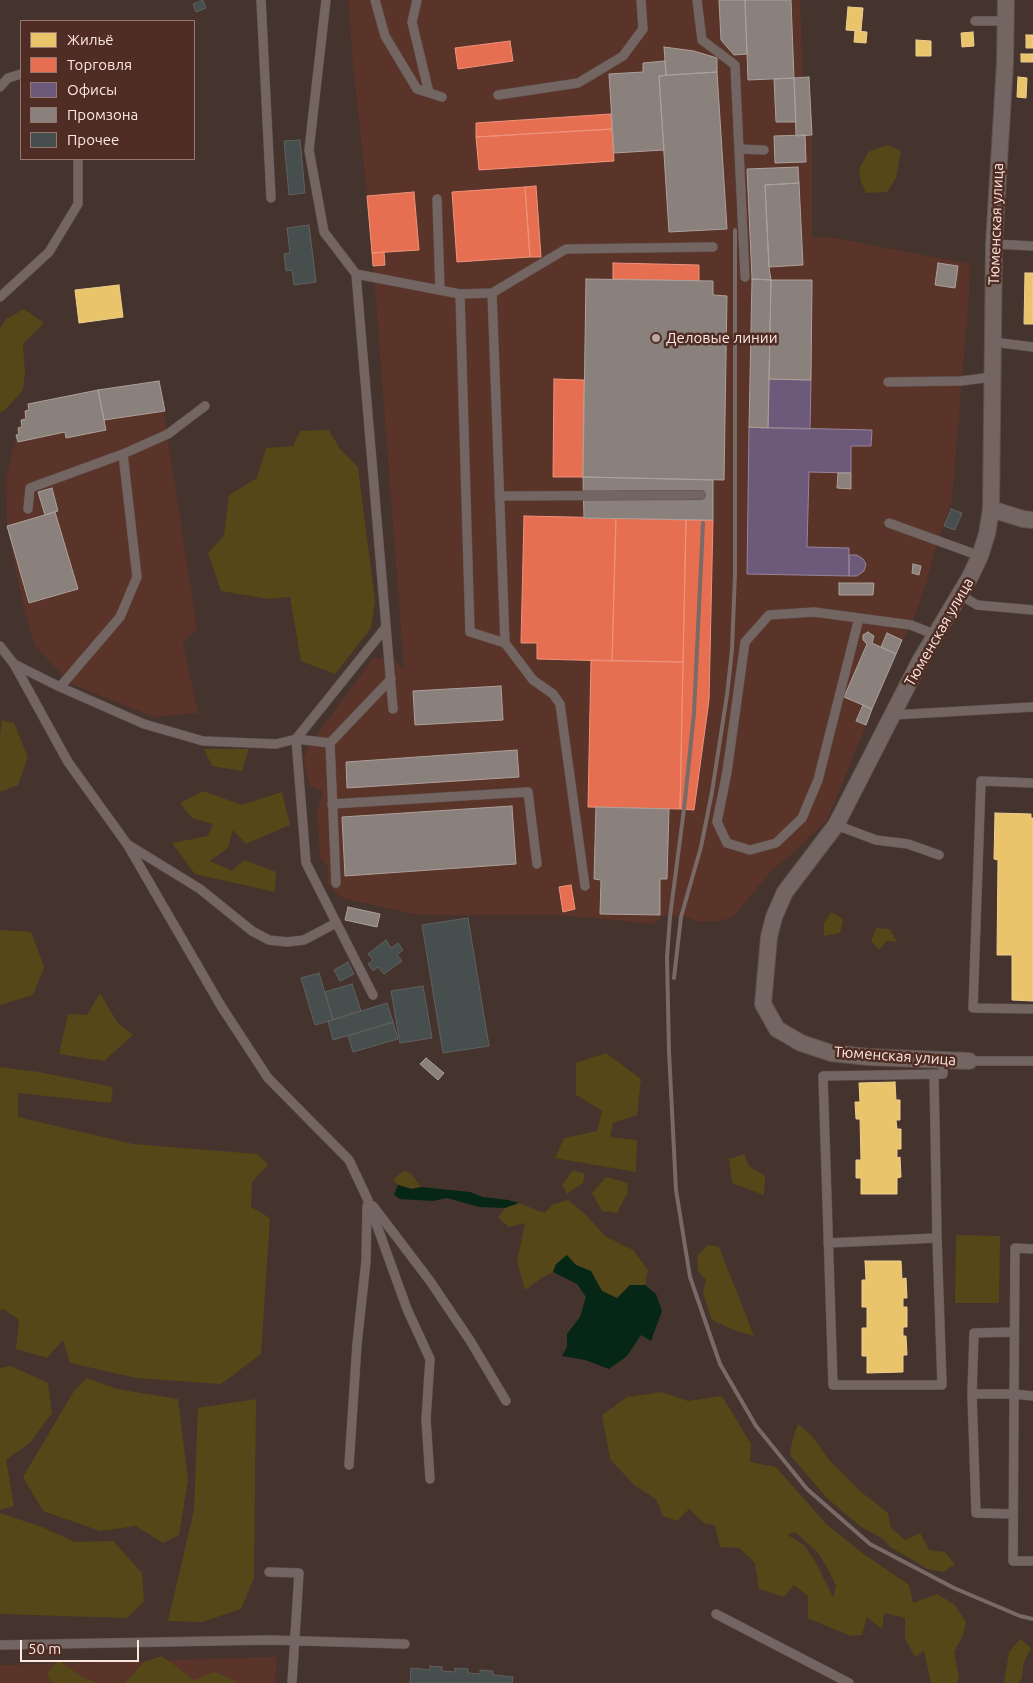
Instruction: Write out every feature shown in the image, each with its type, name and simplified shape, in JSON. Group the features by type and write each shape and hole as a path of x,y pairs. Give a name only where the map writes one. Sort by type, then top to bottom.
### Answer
{"street":[{"name":"Тюменская улица","path":"969,1061 868,1057 831,1053 801,1043 777,1029 763,1004 769,936 774,917 785,892 836,826 920,662 970,577 980,556 987,534 991,509 994,244 1005,63 1006,0"},
{"path":"991,509 1023,519 1033,520"}],"lane":[{"path":"261,0 271,198"},
{"path":"326,0 309,150 324,232 356,274 393,709"},
{"path":"376,0 385,36 417,89 442,97"},
{"path":"417,0 412,22 429,93"},
{"path":"498,95 578,83 623,56 642,29 641,0"},
{"path":"696,0 702,40 735,65 745,277"},
{"path":"975,21 1006,21"},
{"path":"0,86 8,78 20,74"},
{"path":"739,149 764,150"},
{"path":"0,297 50,252 78,204 78,160"},
{"path":"437,199 440,290"},
{"path":"994,244 1033,246"},
{"path":"356,274 460,294 492,293 566,249 713,247"},
{"path":"492,293 505,643 533,680 552,694 560,704 584,886"},
{"path":"460,294 470,632 505,643"},
{"path":"993,342 1033,347"},
{"path":"888,382 961,381 992,377"},
{"path":"28,509 30,488 123,454 168,434 205,406"},
{"path":"60,687 120,618 137,577 123,454"},
{"path":"499,496 701,495"},
{"path":"889,523 980,556"},
{"path":"959,594 977,605 1033,610"},
{"path":"859,618 818,780 802,818 776,842 750,850 726,843 717,822 727,772 745,642 768,615 814,612 859,618 911,625 936,635"},
{"path":"372,995 306,863 296,738 386,627"},
{"path":"0,646 14,664 68,762 127,844 221,1006 268,1078 350,1160 367,1198 406,1309 430,1359 426,1419 430,1479"},
{"path":"14,664 60,687 144,724 203,741 276,744 296,738 330,743"},
{"path":"336,883 330,743 391,679"},
{"path":"893,715 1033,707"},
{"path":"1033,783 981,781 973,1008 1033,1010"},
{"path":"332,804 528,792 537,864"},
{"path":"836,826 876,840 908,844 939,855"},
{"path":"127,844 200,889 252,931 269,940 287,942 304,940 336,923"},
{"path":"934,1074 942,1386 833,1385 823,1076 934,1074 943,1074 943,1060"},
{"path":"969,1061 1033,1061"},
{"path":"367,1198 435,1289 471,1342 506,1401"},
{"path":"349,1465 357,1344 366,1261 367,1198"},
{"path":"828,1243 937,1238"},
{"path":"1033,1249 1014,1248 1013,1514 1013,1561 1033,1561"},
{"path":"1013,1514 976,1513 972,1394 974,1333 1014,1332"},
{"path":"972,1394 1033,1396"},
{"path":"268,1572 299,1573 292,1683"},
{"path":"716,1614 849,1683"},
{"path":"0,1646 294,1641 405,1644"}],"shaded area":[{"path":"348,0 800,0 803,77 809,77 812,135 812,237 829,237 970,264 952,500 938,540 925,587 911,625 896,654 827,820 792,854 773,869 733,917 720,921 701,922 686,917 662,916 654,924 560,915 418,915 343,898 327,882 328,866 320,857 317,811 323,791 310,786 303,759 308,747 373,658 394,660 404,670 374,277"},
{"path":"887,145 901,151 896,178 887,192 866,193 861,182 859,170 868,152"},
{"path":"24,309 44,323 23,344 25,373 23,390 5,410 0,412 0,329 6,319"},
{"path":"159,381 197,629 183,642 198,713 154,717 71,684 35,646 23,604 7,526 6,478 18,428 28,404"},
{"path":"329,430 340,449 358,467 375,601 371,628 335,674 301,661 290,597 268,599 221,591 208,553 224,536 229,495 257,478 266,448 293,446 300,431"},
{"path":"2,720 14,723 28,757 18,785 0,792 0,737"},
{"path":"204,749 249,749 242,771 212,766"},
{"path":"203,791 242,805 282,792 290,825 246,844 233,830 228,848 210,861 232,871 244,860 276,872 275,892 195,874 172,843 208,836 213,824 192,818 180,803"},
{"path":"831,912 843,919 840,933 824,936 824,923"},
{"path":"876,928 890,929 897,942 887,941 879,950 871,941"},
{"path":"0,930 31,932 44,967 33,995 0,1005"},
{"path":"100,993 117,1022 133,1035 104,1061 59,1054 68,1014 87,1015"},
{"path":"606,1053 641,1079 637,1115 613,1123 610,1137 637,1140 636,1172 555,1158 564,1138 597,1131 602,1111 576,1095 576,1063"},
{"path":"0,1067 39,1072 113,1087 111,1103 18,1093 18,1117 133,1144 258,1154 268,1165 252,1182 251,1207 270,1218 261,1354 221,1384 136,1378 70,1363 63,1340 47,1358 16,1349 19,1320 3,1309 0,1310"},
{"path":"744,1154 749,1166 765,1176 764,1195 732,1183 729,1159"},
{"path":"573,1170 585,1174 583,1183 567,1194 562,1185"},
{"path":"404,1171 411,1173 421,1187 412,1189 398,1185 393,1179"},
{"path":"606,1177 628,1183 627,1194 617,1213 602,1211 592,1193"},
{"path":"398,1185 412,1189 421,1187 470,1192 483,1197 519,1203 505,1208 479,1207 447,1198 433,1201 400,1199 394,1195"},
{"path":"568,1200 586,1215 605,1236 633,1250 648,1270 645,1285 630,1285 617,1298 602,1291 591,1271 576,1265 556,1264 553,1272 525,1290 517,1262 525,1223 509,1227 498,1218 505,1208 519,1203 544,1213 554,1204"},
{"path":"956,1235 1000,1236 999,1303 955,1303"},
{"path":"708,1245 719,1247 754,1336 733,1330 712,1320 703,1293 706,1280 698,1271 697,1256"},
{"path":"567,1255 576,1265 591,1271 602,1291 617,1298 630,1285 645,1285 656,1294 662,1311 651,1341 641,1335 627,1356 609,1369 585,1360 562,1356 567,1347 567,1334 580,1317 586,1297 577,1284 553,1272 556,1264"},
{"path":"11,1366 48,1383 52,1413 30,1443 6,1460 14,1506 0,1510 0,1368"},
{"path":"87,1378 117,1389 178,1399 188,1480 179,1535 163,1543 136,1526 100,1531 43,1511 23,1477 74,1391"},
{"path":"662,1392 688,1401 722,1396 751,1444 750,1462 776,1467 826,1524 864,1554 909,1585 913,1603 937,1594 955,1605 966,1622 963,1635 954,1652 959,1678 957,1683 931,1683 924,1651 915,1657 905,1638 905,1618 884,1613 882,1629 867,1617 862,1635 850,1636 808,1618 808,1596 794,1585 784,1597 759,1589 755,1563 739,1548 720,1547 715,1525 705,1524 689,1509 677,1521 663,1516 656,1499 635,1486 610,1459 602,1415 627,1397","holes":["795,1532 818,1553 836,1586 833,1597 815,1561 804,1545 788,1535"]},
{"path":"256,1399 254,1578 241,1609 202,1622 168,1621 194,1510 198,1408"},
{"path":"798,1424 812,1436 830,1461 860,1491 888,1513 891,1528 905,1540 920,1533 929,1550 945,1552 955,1564 944,1572 928,1569 890,1547 883,1539 860,1526 827,1498 790,1455 792,1441"},
{"path":"0,1513 42,1527 75,1542 113,1541 142,1573 144,1601 127,1618 0,1614"},
{"path":"1020,1639 1031,1648 1024,1662 1022,1678 1018,1683 1004,1683 1009,1652"},
{"path":"162,1656 194,1680 214,1672 236,1681 235,1683 125,1683 144,1662"},
{"path":"277,1657 275,1683 0,1683 0,1665"},
{"path":"58,1660 84,1678 99,1683 52,1683 47,1674"}],"building: Жильё":[{"path":"848,7 863,8 861,31 846,30"},
{"path":"855,31 867,32 866,43 854,42"},
{"path":"973,32 974,46 962,47 961,33"},
{"path":"1026,35 1033,35 1033,48 1026,48"},
{"path":"916,40 931,41 931,56 916,56"},
{"path":"1021,54 1033,54 1033,62 1021,62"},
{"path":"1018,77 1027,78 1026,98 1017,97"},
{"path":"1025,273 1033,273 1033,324 1024,324"},
{"path":"119,285 123,317 79,323 75,290"},
{"path":"995,813 1031,814 1031,818 1033,818 1033,1001 1012,1000 1012,955 997,955 998,860 994,859"},
{"path":"895,1082 896,1100 900,1100 900,1120 896,1120 897,1129 901,1129 901,1149 897,1149 897,1158 900,1157 901,1177 897,1178 897,1194 861,1194 861,1178 856,1178 856,1160 861,1160 860,1119 856,1119 855,1102 860,1102 859,1083"},
{"path":"865,1261 901,1261 902,1279 906,1278 907,1298 903,1298 903,1307 907,1307 907,1327 903,1327 903,1336 906,1336 907,1355 903,1355 903,1372 867,1373 867,1356 862,1356 862,1328 867,1328 867,1307 862,1307 862,1280 866,1280"}],"building: Торговля":[{"path":"510,41 513,61 458,69 455,48"},
{"path":"611,114 612,129 476,137 476,123"},
{"path":"612,129 614,161 479,170 476,137"},
{"path":"536,186 541,257 530,257 525,187"},
{"path":"525,187 530,257 457,262 452,192"},
{"path":"414,192 419,250 372,253 367,196"},
{"path":"384,252 385,265 373,266 372,253"},
{"path":"613,263 699,265 699,281 613,279"},
{"path":"554,379 584,380 583,477 553,477"},
{"path":"524,516 616,518 612,661 537,659 537,643 521,643"},
{"path":"616,518 686,520 683,662 612,661"},
{"path":"686,520 713,520 709,700 694,810 680,809"},
{"path":"591,660 683,662 680,809 588,807"},
{"path":"571,885 575,909 563,912 559,887"}],"building: Офисы":[{"path":"769,379 811,380 810,429 768,428"},
{"path":"749,427 872,430 871,446 851,446 851,473 809,472 807,547 849,548 849,576 747,574"},
{"path":"849,555 857,555 866,564 864,571 857,576 849,576"}],"building: Промзона":[{"path":"719,0 745,0 747,54 734,55 721,40"},
{"path":"745,0 791,0 794,78 748,80"},
{"path":"664,47 694,51 717,58 717,72 666,75"},
{"path":"665,61 666,75 659,76 664,150 614,153 609,74 643,72 643,63"},
{"path":"717,72 727,229 669,232 659,76"},
{"path":"809,77 812,135 796,136 794,78"},
{"path":"794,78 796,122 776,122 774,79"},
{"path":"805,135 806,162 775,163 774,136"},
{"path":"798,167 799,183 765,185 771,280 752,279 747,169"},
{"path":"799,183 803,265 769,267 765,185"},
{"path":"938,263 958,266 955,288 935,285"},
{"name":"Деловые линии","path":"586,279 713,281 713,295 727,296 724,480 583,477"},
{"path":"752,279 771,280 768,428 749,427"},
{"path":"771,280 812,280 811,380 769,379"},
{"path":"159,381 165,411 104,420 98,390"},
{"path":"98,390 106,430 66,438 65,432 18,442 16,435 19,434 18,428 22,427 21,420 26,419 25,411 29,410 28,404"},
{"path":"838,473 851,473 851,489 837,488"},
{"path":"583,477 713,480 713,520 584,518"},
{"path":"52,488 58,511 45,515 38,492"},
{"path":"55,512 78,589 29,603 7,526"},
{"path":"913,564 921,566 919,575 912,573"},
{"path":"839,583 874,583 873,595 839,595"},
{"path":"868,632 874,636 872,643 896,654 872,709 844,697 867,644 863,640 863,635"},
{"path":"887,633 902,640 896,654 881,647"},
{"path":"501,686 503,720 415,725 413,691"},
{"path":"863,705 872,709 866,725 856,721"},
{"path":"517,750 519,777 347,788 346,762"},
{"path":"512,806 516,864 345,876 342,817"},
{"path":"596,807 669,809 667,879 660,879 660,915 600,914 601,880 594,879"},
{"path":"348,907 380,914 377,927 345,920"},
{"path":"426,1058 444,1073 438,1080 420,1064"}],"building: Прочее":[{"path":"203,0 206,8 196,12 193,4"},
{"path":"300,140 305,193 289,195 284,141"},
{"path":"309,225 316,282 294,285 292,270 286,271 284,254 290,253 287,228"},
{"path":"951,509 962,513 955,530 944,526"},
{"path":"468,918 489,1046 443,1053 422,925"},
{"path":"386,940 391,948 398,943 403,950 397,955 402,961 384,974 378,967 373,971 368,964 373,960 368,954"},
{"path":"348,962 354,974 340,981 334,970"},
{"path":"319,973 333,1020 315,1025 301,978"},
{"path":"352,984 361,1011 333,1020 325,992"},
{"path":"423,986 432,1038 400,1043 391,991"},
{"path":"387,1003 393,1022 333,1040 328,1021"},
{"path":"393,1022 398,1039 353,1052 348,1036"},
{"path":"430,1666 442,1667 442,1671 455,1672 455,1668 468,1669 468,1673 480,1674 480,1670 493,1671 493,1675 513,1677 512,1683 410,1683 411,1668 430,1670"}],"railway":[{"path":"674,978 681,917 701,847 712,792 732,650 735,574 735,230"},
{"path":"703,523 694,713 667,957 669,1052 676,1190 690,1277 720,1364 756,1426 807,1489 870,1544 954,1588 1020,1616 1033,1619"}],"place":[{"name":"Деловые линии","path":"656,338"}]}
